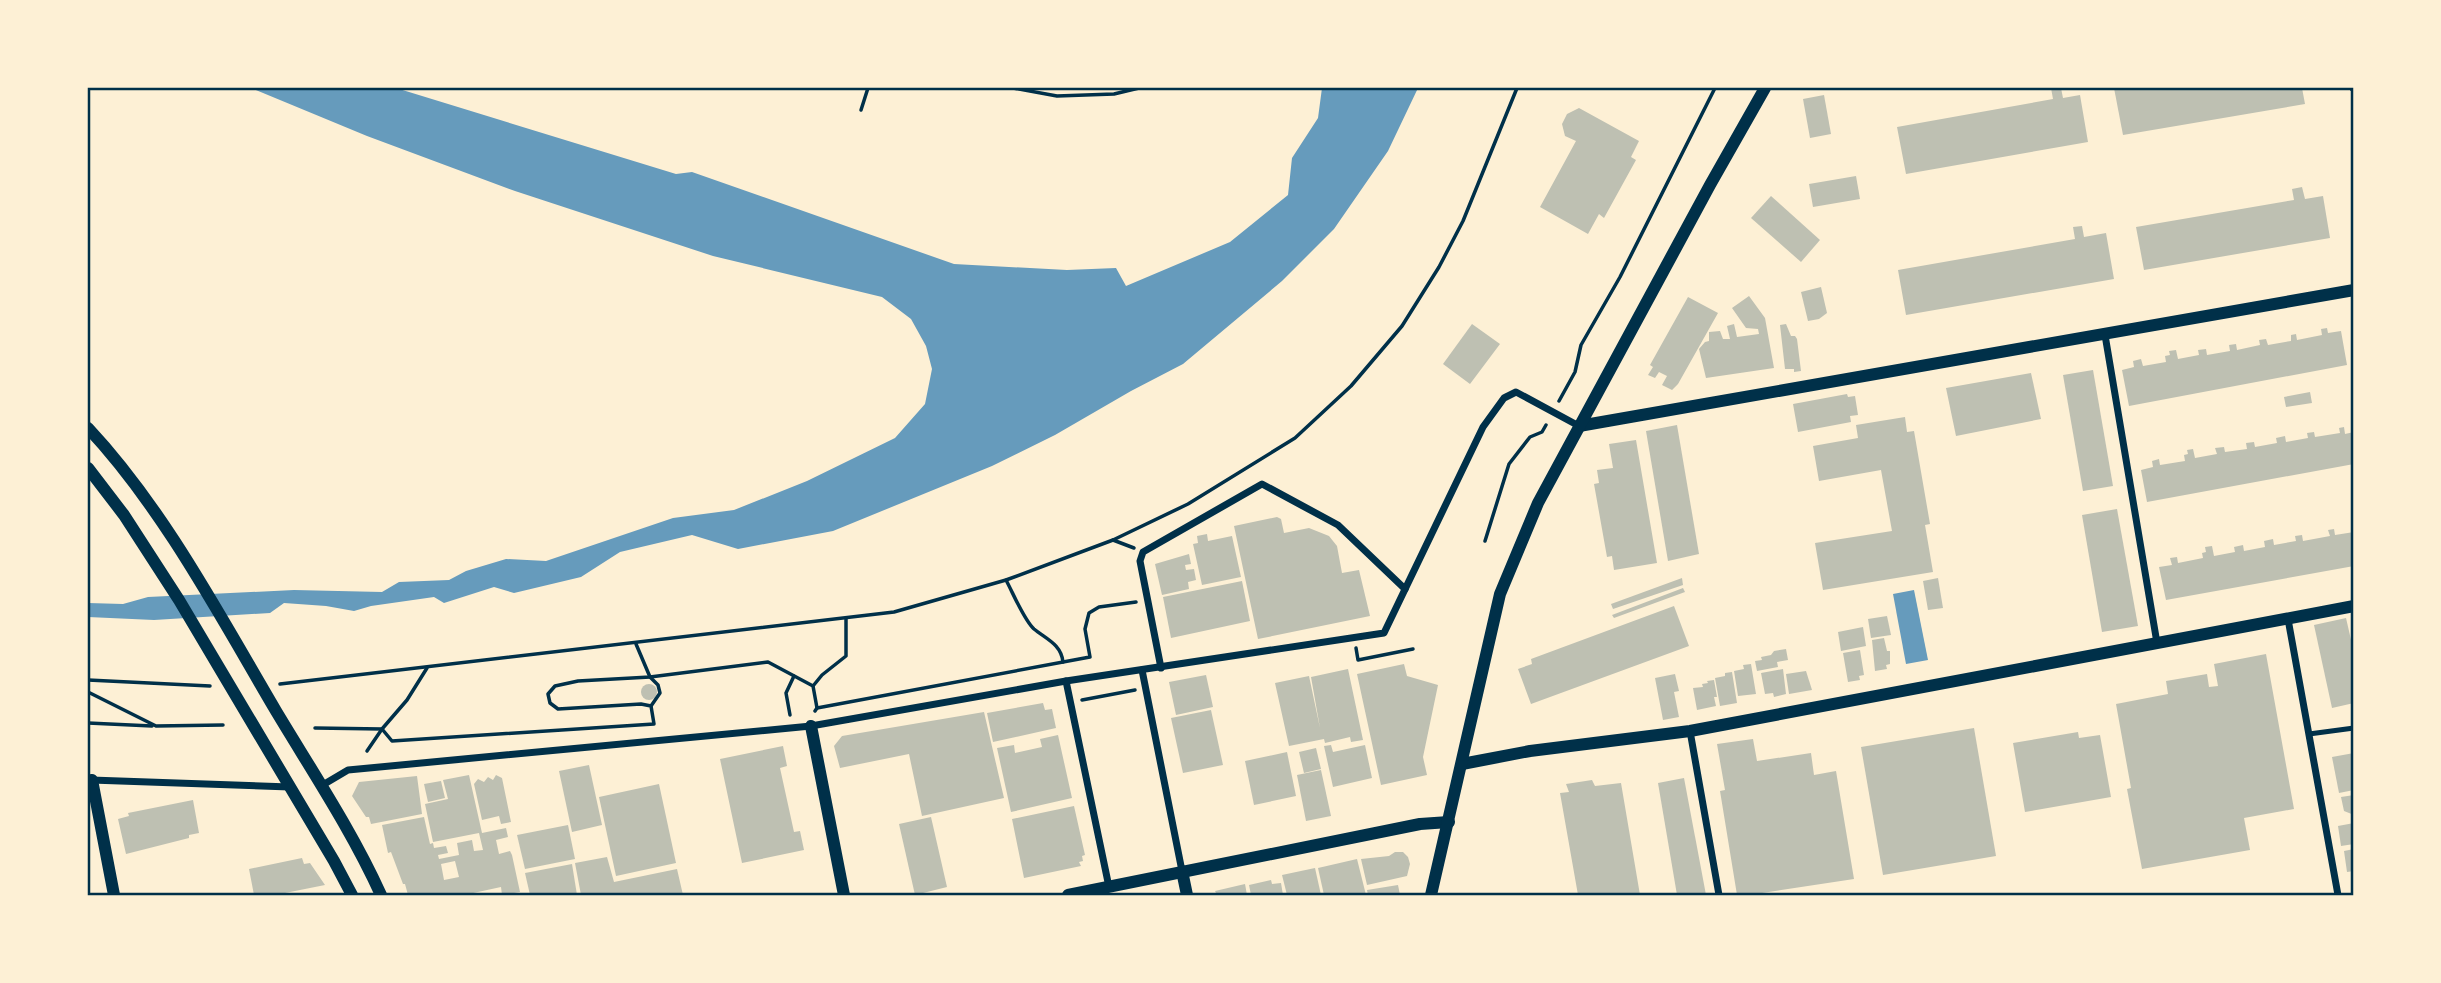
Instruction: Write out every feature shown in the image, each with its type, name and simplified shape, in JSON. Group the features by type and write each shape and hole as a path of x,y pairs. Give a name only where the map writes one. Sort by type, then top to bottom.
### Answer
{"street":[{"path":"1431,895 1500,594 1538,503 1765,88"},
{"path":"320,786 348,770 809,719 1384,633 1483,427 1504,398 1516,392 1579,426 2354,290"},
{"path":"2105,335 2157,643"},
{"path":"88,428 148,503 254,673 358,849 381,895"},
{"path":"88,468 149,553 223,673 352,895"},
{"path":"1161,668 1140,561 1143,552 1262,484 1338,525 1405,589"},
{"path":"1462,764 1530,751 1690,731 2354,606"},
{"path":"2288,619 2338,895"},
{"path":"1142,670 1187,895"},
{"path":"1066,681 1109,887"},
{"path":"809,719 844,895"},
{"path":"1690,731 1719,895"},
{"path":"114,895 90,780 290,787"},
{"path":"1068,895 1420,824 1449,822"}],"lane":[{"path":"2309,734 2354,728"}],"path":[{"path":"861,110 868,88"},
{"path":"1013,88 1057,96 1114,94 1139,88"},
{"path":"280,684 894,612 1006,580 1113,540 1188,504 1295,438 1351,386 1402,326 1439,267 1463,221 1517,88"},
{"path":"1559,401 1575,372 1581,345 1620,277 1715,88"},
{"path":"1485,541 1509,464 1530,437 1542,432 1546,425"},
{"path":"1113,540 1143,552"},
{"path":"1006,580 1032,628 1051,640 1062,654 1063,662"},
{"path":"817,708 1090,657 1085,629 1089,613 1099,607 1148,601"},
{"path":"809,719 817,708 813,687 822,675 846,656 846,619"},
{"path":"315,728 382,729 392,741 654,724 651,706 660,693 636,644"},
{"path":"1356,648 1359,660 1413,649"},
{"path":"651,706 641,704 558,709 550,703 548,694 555,686 578,681 650,677 768,662 813,687"},
{"path":"367,751 407,701 427,668"},
{"path":"794,676 786,693 789,715 798,714"},
{"path":"88,680 210,686"},
{"path":"1082,700 1136,690"},
{"path":"88,692 156,726"},
{"path":"88,723 223,725"}],"water":[{"path":"251,88 396,88 676,174 692,172 954,264 1067,270 1116,268 1126,286 1230,242 1288,195 1292,158 1318,118 1322,88 1418,88 1388,151 1334,229 1282,281 1183,364 1055,435 992,466 833,531 738,549 692,535 620,552 581,577 514,593 494,587 444,603 434,597 354,611 284,603 270,613 154,620 88,617 88,603 123,604 148,597 294,590 382,592 399,582 449,580 466,571 506,559 546,561 673,518 734,510 807,481 895,438 925,404 932,369 926,346 911,319 882,297 713,256 515,191 367,136"},
{"path":"1914,590 1928,660 1906,664 1893,594"}],"building":[{"path":"2051,88 2061,88 2063,98 2080,95 2088,142 1906,174 1897,127 2053,99"},
{"path":"2114,88 2302,88 2305,104 2123,135"},
{"path":"1824,95 1831,134 1810,138 1803,99"},
{"path":"1579,108 1639,141 1631,157 1636,160 1604,218 1599,214 1588,234 1540,207 1576,141 1565,136 1562,124 1567,114"},
{"path":"1856,176 1860,199 1813,207 1809,184"},
{"path":"2302,187 2305,199 2323,196 2330,238 2144,270 2136,227 2294,200 2292,189"},
{"path":"1771,196 1820,240 1801,262 1751,218"},
{"path":"2082,226 2084,237 2106,233 2114,279 1906,315 1898,270 2075,239 2073,227"},
{"path":"1821,287 1827,313 1819,319 1808,321 1801,292"},
{"path":"1749,296 1765,318 1774,368 1706,378 1699,349 1709,341 1709,332 1720,331 1723,339 1730,339 1727,326 1734,324 1737,337 1759,334 1758,329 1746,328 1732,308"},
{"path":"1688,297 1718,313 1672,390 1662,385 1667,376 1659,372 1655,378 1648,375 1653,367 1650,365"},
{"path":"1472,324 1500,344 1470,384 1443,364"},
{"path":"1786,324 1791,336 1797,339 1801,371 1785,369 1780,325"},
{"path":"2327,328 2328,333 2341,331 2347,365 2129,406 2122,370 2134,367 2133,361 2141,359 2143,366 2166,362 2165,356 2170,355 2169,351 2176,350 2178,359 2199,355 2198,350 2206,349 2207,355 2230,351 2229,345 2236,344 2237,350 2260,345 2259,340 2266,339 2268,345 2291,341 2291,335 2296,334 2297,340 2322,335 2321,329"},
{"path":"2093,370 2113,486 2083,491 2063,375"},
{"path":"2031,373 2041,419 1956,436 1946,388"},
{"path":"2310,392 2312,403 2286,407 2284,397"},
{"path":"1847,394 1848,397 1855,396 1858,415 1850,416 1851,422 1798,432 1793,404"},
{"path":"1905,417 1907,432 1914,431 1930,524 1925,525 1933,572 1823,590 1815,543 1892,531 1881,470 1819,481 1813,446 1858,438 1856,425"},
{"path":"1677,425 1699,554 1668,561 1646,431"},
{"path":"2344,427 2345,434 2354,432 2354,464 2147,502 2141,470 2153,467 2152,461 2159,459 2160,465 2185,461 2187,450 2193,449 2195,458 2217,454 2215,448 2224,447 2225,452 2247,449 2246,443 2254,442 2255,447 2277,443 2276,438 2285,436 2286,442 2308,438 2307,433 2314,432 2315,437 2340,433 2339,428"},
{"path":"1636,440 1657,563 1614,570 1612,556 1607,557 1594,484 1599,483 1597,470 1613,468 1609,444"},
{"path":"2117,509 2138,626 2102,632 2082,515"},
{"path":"1277,517 1281,519 1284,533 1309,528 1329,536 1337,546 1342,573 1359,570 1370,616 1258,639 1234,526"},
{"path":"2334,529 2335,535 2354,532 2354,566 2166,600 2159,567 2172,565 2170,558 2177,557 2178,563 2203,558 2205,547 2212,546 2214,556 2235,552 2234,547 2243,545 2244,551 2265,547 2264,541 2273,539 2274,545 2296,541 2295,536 2302,535 2303,541 2330,536 2328,530"},
{"path":"1207,534 1208,541 1232,536 1241,577 1202,585 1193,544 1198,543 1197,536"},
{"path":"1189,554 1191,564 1185,565 1186,570 1194,569 1196,580 1188,582 1189,589 1162,595 1155,564"},
{"path":"1682,578 1683,585 1613,609 1611,604"},
{"path":"1938,578 1943,608 1928,610 1923,581"},
{"path":"1242,581 1250,621 1171,638 1163,597"},
{"path":"1683,588 1685,592 1614,618 1612,615"},
{"path":"1674,606 1689,646 1531,704 1518,669 1532,664 1531,659"},
{"path":"1887,616 1891,635 1871,638 1868,619"},
{"path":"2346,618 2354,653 2354,703 2332,708 2314,625"},
{"path":"1863,627 1866,646 1841,651 1838,632"},
{"path":"1884,638 1887,651 1890,651 1890,664 1886,665 1887,669 1875,671 1872,640"},
{"path":"1786,649 1788,660 1777,662 1778,667 1757,671 1755,661 1762,660 1761,657 1771,655 1774,651"},
{"path":"1860,650 1864,675 1859,676 1860,680 1848,682 1843,653"},
{"path":"2266,654 2294,809 2244,818 2250,850 2142,869 2127,789 2131,788 2116,704 2168,694 2166,681 2207,674 2209,687 2218,686 2214,664"},
{"path":"1404,664 1407,676 1438,685 1423,757 1427,775 1381,785 1357,674"},
{"path":"1751,664 1756,694 1738,696 1734,671 1744,669 1743,665"},
{"path":"1348,669 1363,740 1351,742 1350,737 1325,743 1324,739 1289,746 1275,683 1309,676 1320,728 1311,677"},
{"path":"1783,669 1786,694 1774,697 1773,693 1765,694 1761,673"},
{"path":"1806,671 1812,690 1789,694 1786,674"},
{"path":"1732,672 1737,703 1720,706 1715,678"},
{"path":"1675,674 1679,691 1674,692 1679,717 1663,720 1655,678"},
{"path":"1206,675 1213,707 1176,715 1169,682"},
{"path":"1714,680 1716,706 1697,710 1693,688 1703,687 1702,684"},
{"path":"646,684 652,684 657,692 655,698 646,700 641,695 641,689"},
{"path":"1043,703 1045,710 1052,709 1056,728 993,742 987,713"},
{"path":"1211,710 1223,765 1183,773 1171,718"},
{"path":"984,712 1004,798 922,816 909,754 840,768 834,746 842,736"},
{"path":"1974,728 1996,856 1883,875 1861,747"},
{"path":"2078,732 2079,738 2100,735 2111,797 2025,812 2013,743"},
{"path":"1058,735 1072,798 1011,812 997,748 1014,745 1015,753 1042,747 1040,739"},
{"path":"1753,739 1757,761 1811,753 1814,775 1836,771 1854,879 1737,895 1720,791 1725,790 1717,744"},
{"path":"1331,745 1333,752 1365,745 1372,778 1333,787 1324,746"},
{"path":"783,746 787,766 780,768 794,832 800,831 804,850 742,863 720,759"},
{"path":"1316,748 1321,769 1304,773 1299,752"},
{"path":"1287,752 1296,796 1254,805 1245,761"},
{"path":"2354,753 2354,790 2339,793 2332,757"},
{"path":"589,765 602,825 572,832 559,771"},
{"path":"1321,770 1331,816 1306,821 1297,775"},
{"path":"469,775 482,833 506,828 508,837 496,840 499,854 510,851 520,892 502,895 501,887 464,895 408,895 391,852 388,853 382,825 424,817 430,844 433,843 434,848 446,846 448,853 438,855 439,859 459,855 457,843 472,840 474,851 483,850 479,833 433,842 425,804 448,799 443,780","holes":["455,861 459,877 444,880 441,864"]},
{"path":"496,775 502,778 511,822 501,824 499,816 482,820 474,784 478,779 484,782 488,777 493,780"},
{"path":"417,776 422,814 371,824 369,817 366,817 352,796 359,782"},
{"path":"1684,778 1706,895 1677,895 1658,783"},
{"path":"1592,780 1595,786 1621,783 1640,895 1578,895 1560,793 1569,792 1566,784"},
{"path":"441,781 445,798 428,802 424,784"},
{"path":"659,784 676,863 616,876 599,797"},
{"path":"2354,795 2354,815 2344,811 2341,797"},
{"path":"193,800 199,833 126,854 118,819 129,816 128,813"},
{"path":"1074,806 1085,855 1082,856 1083,861 1079,862 1081,866 1024,878 1012,819"},
{"path":"931,817 947,887 915,895 899,824"},
{"path":"2354,823 2354,844 2341,846 2338,826"},
{"path":"568,825 575,859 525,869 517,835"},
{"path":"2354,849 2354,871 2347,872 2344,851"},
{"path":"1395,852 1403,852 1408,857 1410,864 1407,876 1367,885 1361,859 1389,856"},
{"path":"607,857 614,882 677,869 683,895 581,895 575,863"},
{"path":"302,858 304,864 310,863 325,885 275,895 254,895 249,869"},
{"path":"1357,859 1366,895 1324,895 1318,868"},
{"path":"572,864 577,895 530,895 525,873"},
{"path":"1315,868 1321,895 1287,895 1282,875"},
{"path":"1271,880 1272,884 1281,883 1283,895 1251,895 1249,885"},
{"path":"1245,884 1247,895 1217,895 1215,891"},
{"path":"1398,885 1400,895 1368,895 1367,890"}]}
